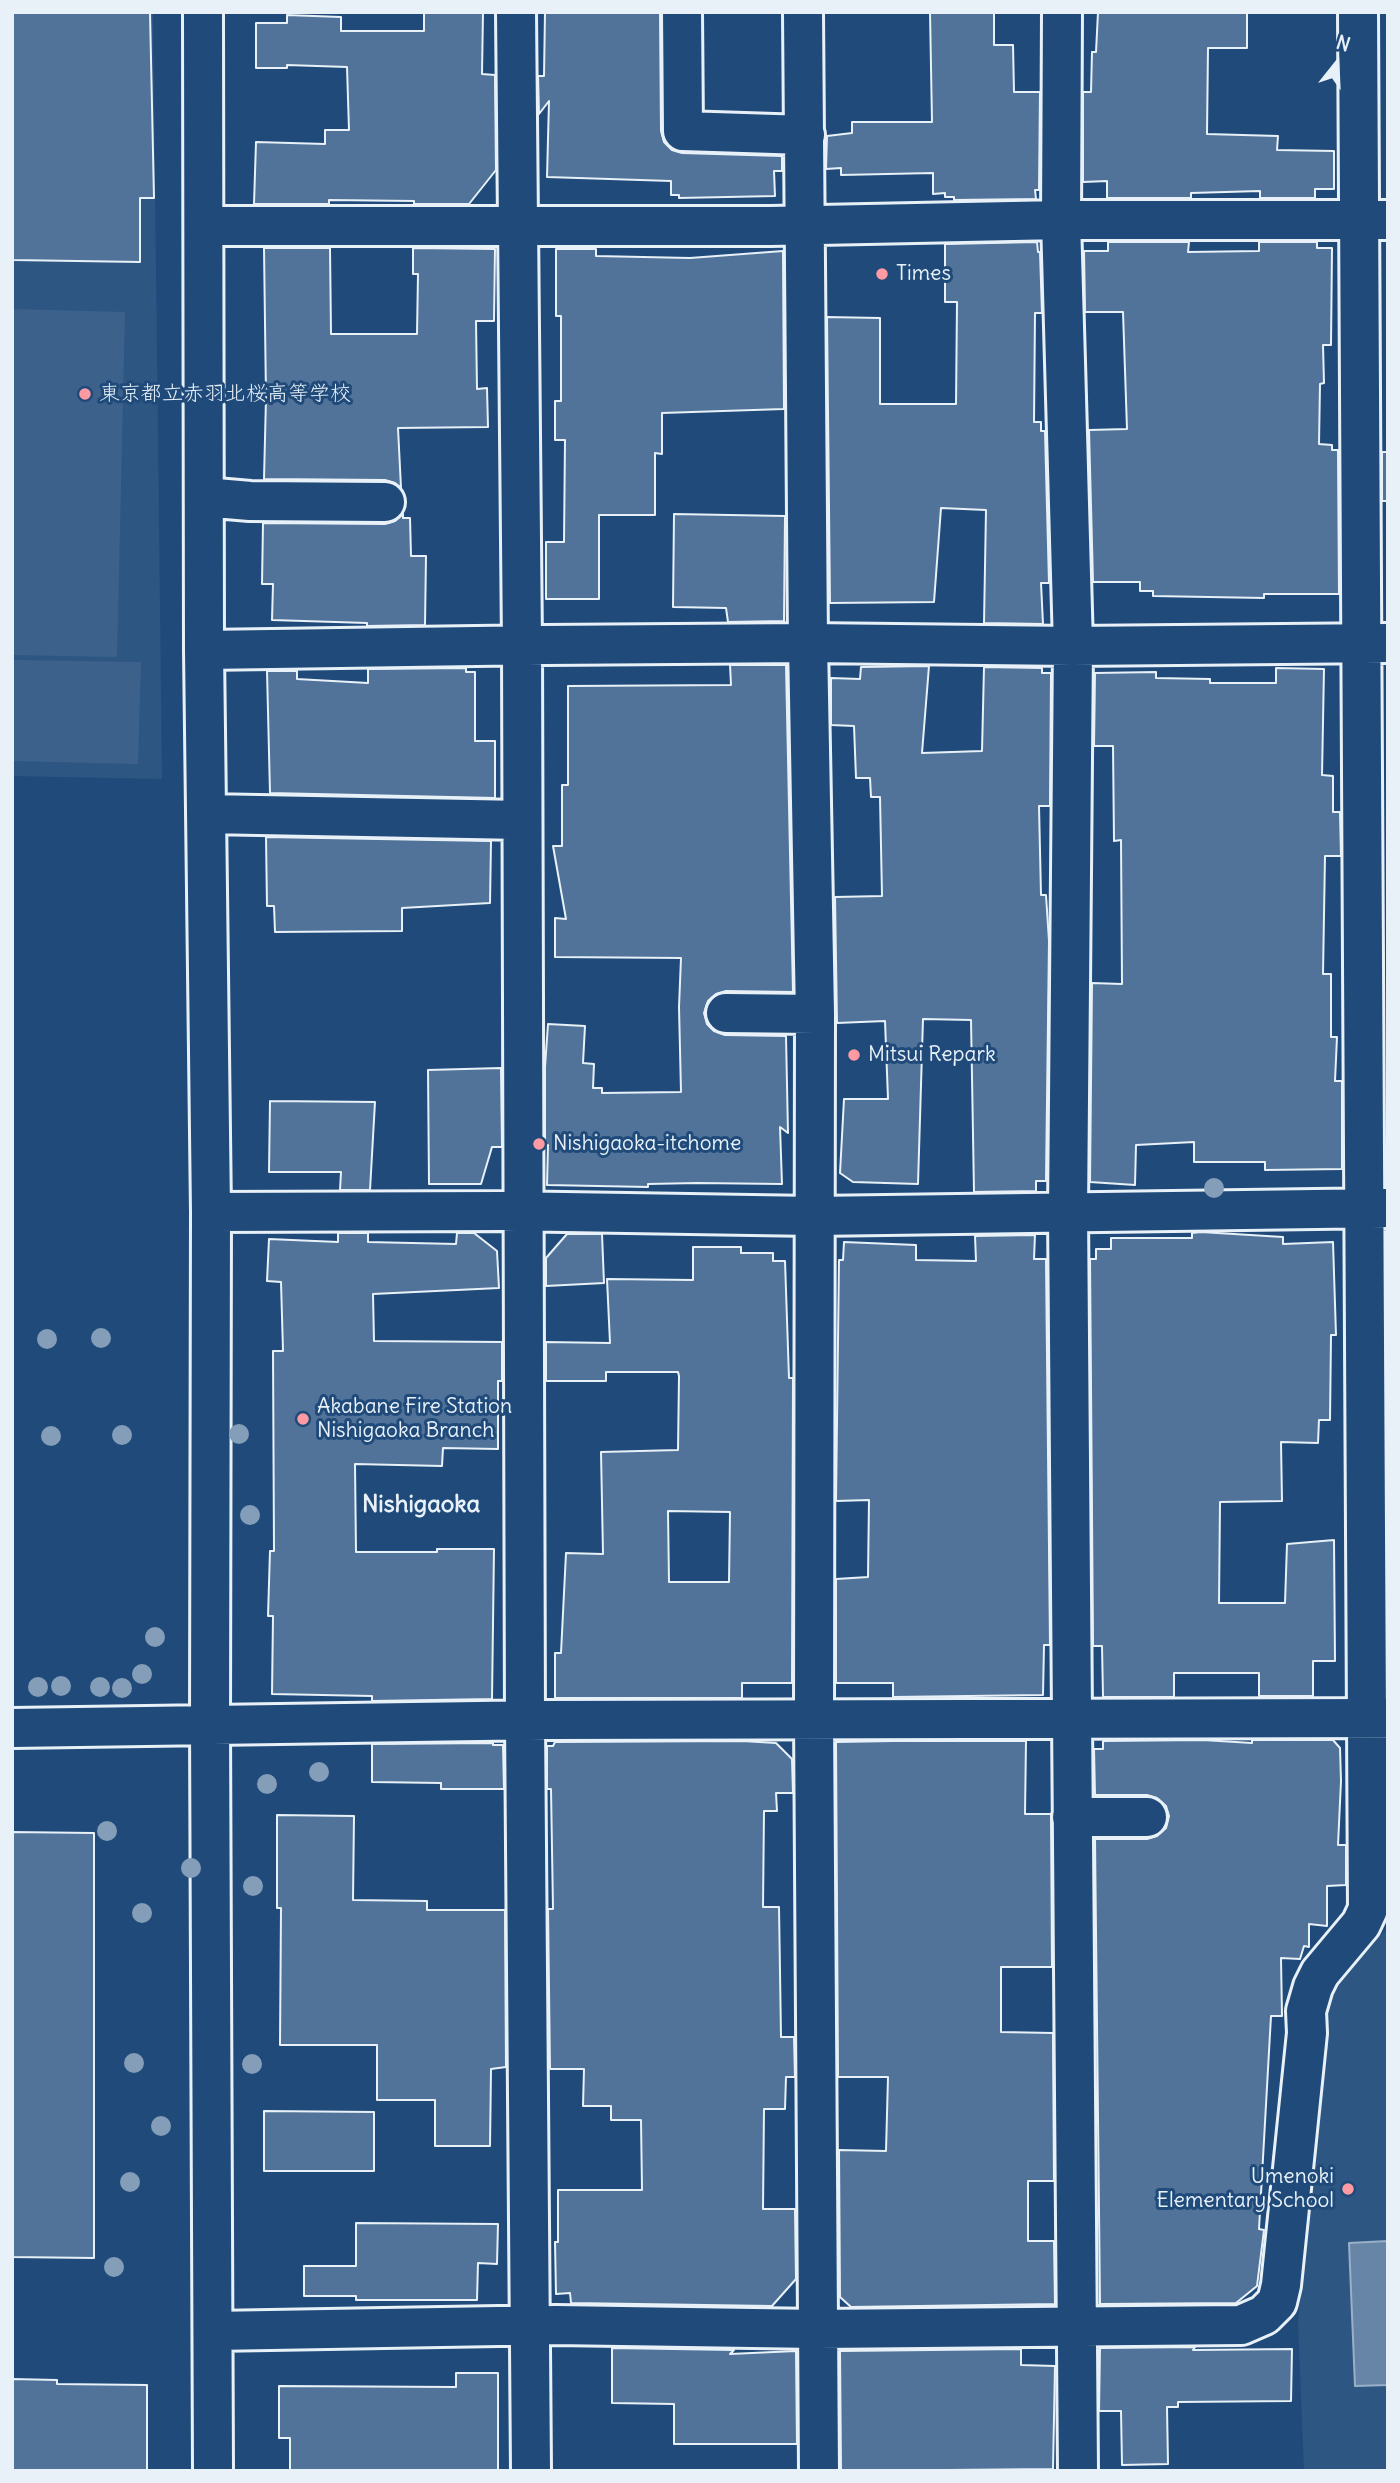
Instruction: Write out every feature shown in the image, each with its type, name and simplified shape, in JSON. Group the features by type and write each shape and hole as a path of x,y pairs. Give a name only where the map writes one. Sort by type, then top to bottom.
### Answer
{"street":[{"path":"203,12 204,650 211,1212 213,2471"},
{"path":"516,12 522,645 524,1721 531,2471"},
{"path":"682,12 683,131 805,135"},
{"path":"803,12 808,643 815,1014 814,1718 819,2471"},
{"path":"1062,12 1061,220 1073,646 1068,1211 1078,2471"},
{"path":"213,2331 530,2325 818,2329 1241,2325 1264,2315 1277,2302 1304,2059 1306,2011 1313,1987 1321,1973 1361,1924 1368,1909 1377,1718 1373,220 1358,12"},
{"path":"205,226 806,226 1061,220 1373,220"},
{"path":"204,497 250,501 385,502"},
{"path":"204,650 808,643 1073,646 1375,644"},
{"path":"206,814 522,820"},
{"path":"726,1013 815,1014"},
{"path":"211,1212 523,1211 814,1216 1375,1208"},
{"path":"12,1728 814,1718 1377,1718"},
{"path":"1072,1817 1147,1817"}],"shaded area":[{"name":"東京都立赤羽北桜高等学校","path":"12,12 153,12 162,779 12,776"},
{"path":"12,309 125,312 117,657 12,655"},
{"path":"12,660 141,662 138,764 12,761"},
{"name":"Umenoki Elementary School","path":"1388,1929 1388,2471 1304,2471 1298,2324 1325,2007 1333,1983 1351,1960"},
{"path":"1388,2241 1388,2385 1355,2386 1349,2243"}],"building":[{"path":"12,12 150,12 154,198 140,198 140,262 13,260"},
{"path":"424,12 483,12 482,74 495,75 496,170 469,204 329,200 329,204 254,204 256,142 325,144 325,130 349,130 347,67 287,65 287,68 256,68 256,23 287,23 287,15 341,17 341,31 424,31"},
{"path":"545,12 660,12 661,131 664,142 672,150 682,153 782,156 782,171 774,171 775,196 679,198 679,195 671,195 671,181 547,177 549,101 539,114 538,76 544,76"},
{"path":"930,12 994,12 994,45 1013,45 1014,92 1040,92 1039,190 1035,190 1036,199 954,200 954,197 945,197 945,193 933,194 933,173 841,175 841,168 826,169 827,136 852,133 852,122 932,122"},
{"path":"1098,12 1247,12 1247,48 1208,48 1207,134 1278,136 1277,150 1334,151 1334,189 1315,189 1315,198 1260,198 1260,191 1191,193 1191,198 1107,198 1107,181 1083,182 1083,92 1091,92 1092,52 1096,52"},
{"path":"1037,242 1040,252 1042,313 1035,313 1034,422 1041,422 1041,431 1045,431 1049,583 1041,583 1043,624 984,623 986,510 941,508 934,602 830,603 827,317 880,318 880,404 956,404 957,302 945,302 945,244"},
{"path":"1108,242 1189,242 1188,252 1259,251 1259,242 1317,242 1317,248 1332,248 1331,345 1323,345 1324,383 1320,384 1319,444 1332,445 1332,450 1338,450 1339,594 1264,594 1264,598 1153,596 1153,591 1140,591 1140,582 1093,582 1089,430 1127,429 1123,312 1085,312 1084,251 1108,251"},
{"path":"264,248 330,248 331,334 417,334 418,274 413,274 413,248 495,249 494,321 476,321 477,389 487,388 488,427 398,428 401,488 385,480 264,479"},
{"path":"556,249 596,249 596,256 690,258 783,251 784,409 662,413 662,454 655,453 655,515 599,515 599,599 546,599 546,542 564,542 565,440 555,440 555,401 561,401 561,316 556,316"},
{"path":"1382,452 1388,452 1388,501 1382,501"},
{"path":"403,514 403,518 410,518 411,556 426,556 425,625 367,626 367,623 272,620 273,584 262,584 263,523 385,524 395,521"},
{"path":"674,514 785,516 784,621 728,622 726,608 673,607"},
{"path":"730,665 786,665 793,992 726,991 716,994 708,1001 704,1013 707,1024 714,1031 725,1035 786,1036 788,1133 780,1127 782,1184 648,1184 648,1187 547,1185 545,1067 548,1024 585,1026 583,1063 594,1064 593,1088 602,1088 602,1093 681,1092 681,958 555,957 555,918 566,919 553,846 562,846 562,785 568,785 568,686 731,685"},
{"path":"929,666 922,753 982,751 984,667 1042,668 1042,673 1051,673 1050,806 1039,806 1041,895 1046,895 1049,941 1046,1181 1036,1181 1036,1191 974,1192 971,1020 923,1019 918,1184 853,1182 840,1173 844,1099 888,1099 885,1021 837,1023 835,897 882,896 880,797 871,797 870,778 856,778 854,726 831,725 831,678 860,679 861,667"},
{"path":"466,668 466,672 475,672 475,741 495,741 495,798 270,793 267,671 297,671 297,679 368,683 368,669"},
{"path":"1276,668 1324,669 1322,775 1333,776 1333,812 1340,812 1341,856 1325,856 1323,974 1331,974 1331,1037 1337,1037 1335,1081 1342,1081 1342,1169 1265,1170 1265,1162 1194,1162 1194,1142 1136,1145 1135,1185 1090,1182 1092,983 1122,984 1121,840 1114,841 1113,746 1094,746 1095,673 1156,672 1156,678 1210,679 1210,683 1276,683"},
{"path":"266,837 491,841 490,903 402,908 402,931 275,932 274,906 267,906"},
{"path":"501,1068 502,1147 492,1147 481,1184 429,1184 428,1070"},
{"path":"270,1101 375,1102 370,1190 340,1190 341,1172 269,1172"},
{"path":"338,1233 368,1233 368,1242 456,1244 457,1233 474,1233 497,1251 499,1288 373,1294 374,1341 502,1342 502,1381 498,1381 498,1449 443,1448 442,1466 355,1464 356,1552 494,1549 492,1699 372,1701 372,1696 272,1694 273,1616 268,1616 270,1551 274,1551 273,1351 283,1351 281,1282 267,1281 269,1239 338,1242"},
{"path":"1192,1233 1283,1237 1283,1244 1333,1242 1336,1335 1331,1335 1330,1420 1319,1420 1318,1443 1281,1442 1282,1501 1220,1502 1219,1603 1285,1603 1287,1544 1334,1540 1335,1661 1313,1661 1313,1696 1259,1696 1259,1673 1174,1673 1174,1697 1103,1697 1102,1646 1093,1646 1090,1259 1096,1259 1096,1249 1111,1249 1111,1238 1192,1238"},
{"path":"567,1234 602,1234 604,1283 546,1286 546,1258"},
{"path":"1035,1235 1034,1259 1046,1259 1050,1645 1044,1645 1043,1695 893,1697 893,1683 836,1683 836,1579 868,1577 869,1500 836,1501 839,1260 843,1260 844,1242 916,1245 916,1260 976,1261 975,1236"},
{"path":"693,1247 741,1247 741,1253 773,1253 773,1261 785,1261 789,1378 793,1378 792,1683 742,1683 742,1698 555,1698 555,1653 561,1653 566,1553 603,1554 601,1452 678,1450 679,1376 678,1372 606,1372 606,1381 546,1381 546,1342 610,1343 607,1279 693,1280","holes":["668,1511 730,1512 729,1582 669,1582"]},
{"path":"1203,1740 1252,1743 1252,1740 1333,1740 1340,1748 1338,1845 1346,1845 1346,1885 1327,1886 1327,1926 1309,1924 1309,1947 1304,1946 1300,1959 1281,1958 1282,2016 1271,2016 1259,2229 1264,2230 1257,2286 1236,2303 1100,2304 1095,1839 1147,1839 1157,1836 1166,1828 1169,1816 1166,1806 1157,1798 1147,1795 1095,1795 1094,1749 1103,1749 1103,1741"},
{"path":"1026,1741 1025,1814 1051,1814 1052,1967 1001,1967 1001,2032 1053,2033 1054,2181 1028,2181 1028,2241 1054,2241 1055,2304 851,2307 840,2297 839,2150 886,2151 888,2077 838,2077 836,1742"},
{"path":"555,1742 776,1743 792,1759 793,1793 776,1793 777,1811 764,1811 763,1907 779,1907 781,2037 794,2037 795,2077 786,2077 785,2109 764,2109 763,2209 795,2209 796,2279 772,2306 571,2303 570,2293 556,2294 558,2190 642,2190 641,2120 611,2120 611,2106 583,2106 584,2069 550,2069 548,1909 553,1909 551,1789 547,1789 547,1746 553,1746"},
{"path":"372,1744 503,1745 504,1789 441,1789 441,1783 372,1782"},
{"path":"277,1815 354,1816 353,1900 427,1901 427,1910 505,1910 506,2067 491,2069 490,2146 435,2146 435,2100 377,2100 377,2045 280,2045 281,1908 277,1908"},
{"path":"12,1832 94,1833 94,2258 12,2257"},
{"path":"264,2111 374,2112 374,2171 264,2171"},
{"path":"356,2223 498,2224 497,2264 478,2263 477,2300 356,2300 356,2296 304,2296 304,2266 356,2266"},
{"path":"1195,2347 1193,2350 1292,2349 1291,2401 1178,2402 1178,2407 1167,2407 1168,2464 1122,2465 1121,2411 1099,2411 1100,2348"},
{"path":"612,2348 734,2350 730,2354 796,2351 797,2444 674,2444 674,2404 612,2403"},
{"path":"1021,2349 1021,2365 1055,2366 1053,2469 841,2471 840,2351"},
{"path":"456,2373 498,2373 498,2471 290,2471 290,2438 279,2438 279,2386 456,2387"},
{"path":"12,2379 57,2380 57,2384 147,2385 147,2471 12,2471"}],"place":[{"name":"Times","path":"882,274"},
{"name":"東京都立赤羽北桜高等学校","path":"85,394"},
{"name":"Mitsui Repark","path":"854,1055"},
{"name":"Nishigaoka-itchome","path":"539,1144"},
{"name":"Akabane Fire Station Nishigaoka Branch","path":"303,1419"},
{"name":"Umenoki Elementary School","path":"1348,2189"}],"district":[{"name":"Nishigaoka","path":"421,1505"}]}
